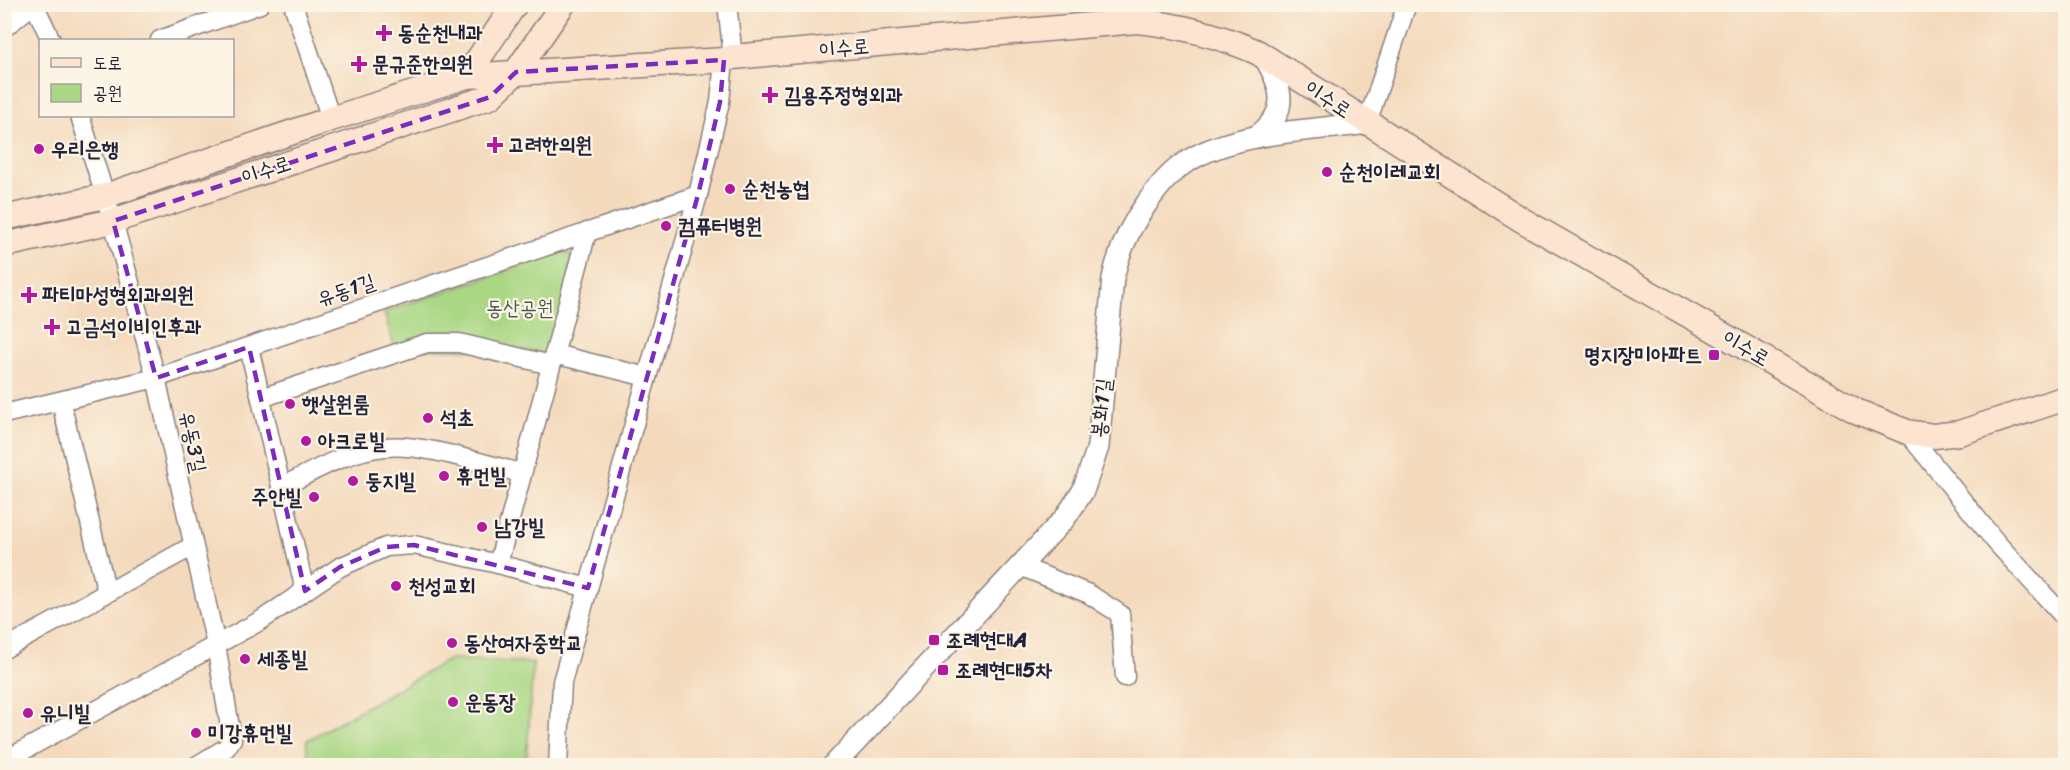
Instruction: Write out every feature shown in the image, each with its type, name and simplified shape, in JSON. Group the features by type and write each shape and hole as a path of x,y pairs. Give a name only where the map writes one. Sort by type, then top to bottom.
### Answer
{"main road":[{"path":"467,76 515,4"},
{"path":"557,13 549,49 559,64 572,68"},
{"path":"516,72 557,13"},
{"name":"이수로","path":"4,218 105,196 331,119 467,76 728,58 1137,21 1167,24 1198,32 1257,52 1522,220 1856,411 1907,432 1934,436 1959,433 2066,398"},
{"name":"이수로","path":"4,246 113,221 490,97 516,72"}],"street":[{"path":"4,26 32,4 50,39"},
{"path":"163,39 260,4"},
{"path":"293,4 331,119"},
{"path":"558,765 562,682 698,195 720,102 728,58 727,4"},
{"path":"1367,123 1407,4"},
{"path":"1256,137 1273,124 1280,104 1279,84 1265,58"},
{"name":"유동3길","path":"80,117 113,221 156,378 216,645 232,739 226,748 196,765"},
{"name":"봉화1길","path":"833,765 1065,518 1083,491 1098,447 1113,278 1117,260 1141,211 1161,184 1188,161 1213,148 1256,137 1367,123"},
{"name":"유동1길","path":"4,414 156,378 698,195"},
{"path":"498,564 587,232"},
{"path":"261,398 428,343 459,343 646,377"},
{"path":"249,347 305,591"},
{"path":"61,402 107,593"},
{"path":"1907,432 1996,543 2066,619"},
{"path":"281,487 347,456 383,447 412,447 521,473"},
{"path":"4,761 260,621 340,567 386,547 414,545 588,588"},
{"path":"4,649 193,546"},
{"path":"1020,566 1089,594 1120,614 1125,677"}],"highlighted area":[{"path":"724,60 720,102 698,195 588,588 414,545 386,547 340,567 305,591 249,347 156,378 113,221 490,97 516,72"}],"green space":[{"name":"동산공원","path":"564,251 576,257 551,355 522,350 395,349 384,312"},
{"name":"운동장","path":"450,659 533,663 526,765 310,765 306,741"}],"place":[{"name":"동순천내과","path":"384,33"},
{"name":"문규준한의원","path":"359,64"},
{"name":"김용주정형외과","path":"770,95"},
{"name":"고려한의원","path":"495,145"},
{"name":"우리은행","path":"39,149"},
{"name":"순천이레교회","path":"1327,172"},
{"name":"순천농협","path":"730,189"},
{"name":"컴퓨터병원","path":"666,226"},
{"name":"파티마성형외과의원","path":"29,295"},
{"name":"고금석이비인후과","path":"52,327"},
{"name":"명지장미아파트","path":"1714,355"},
{"name":"햇살원룸","path":"290,404"},
{"name":"석초","path":"428,418"},
{"name":"아크로빌","path":"306,441"},
{"name":"휴먼빌","path":"444,476"},
{"name":"둥지빌","path":"353,481"},
{"name":"주안빌","path":"314,497"},
{"name":"남강빌","path":"482,527"},
{"name":"천성교회","path":"396,586"},
{"name":"조례현대A","path":"934,640"},
{"name":"동산여자중학교","path":"452,643"},
{"name":"세종빌","path":"245,659"},
{"name":"조례현대5차","path":"943,670"},
{"name":"운동장","path":"453,702"},
{"name":"유니빌","path":"28,713"},
{"name":"미강휴먼빌","path":"196,733"}]}
